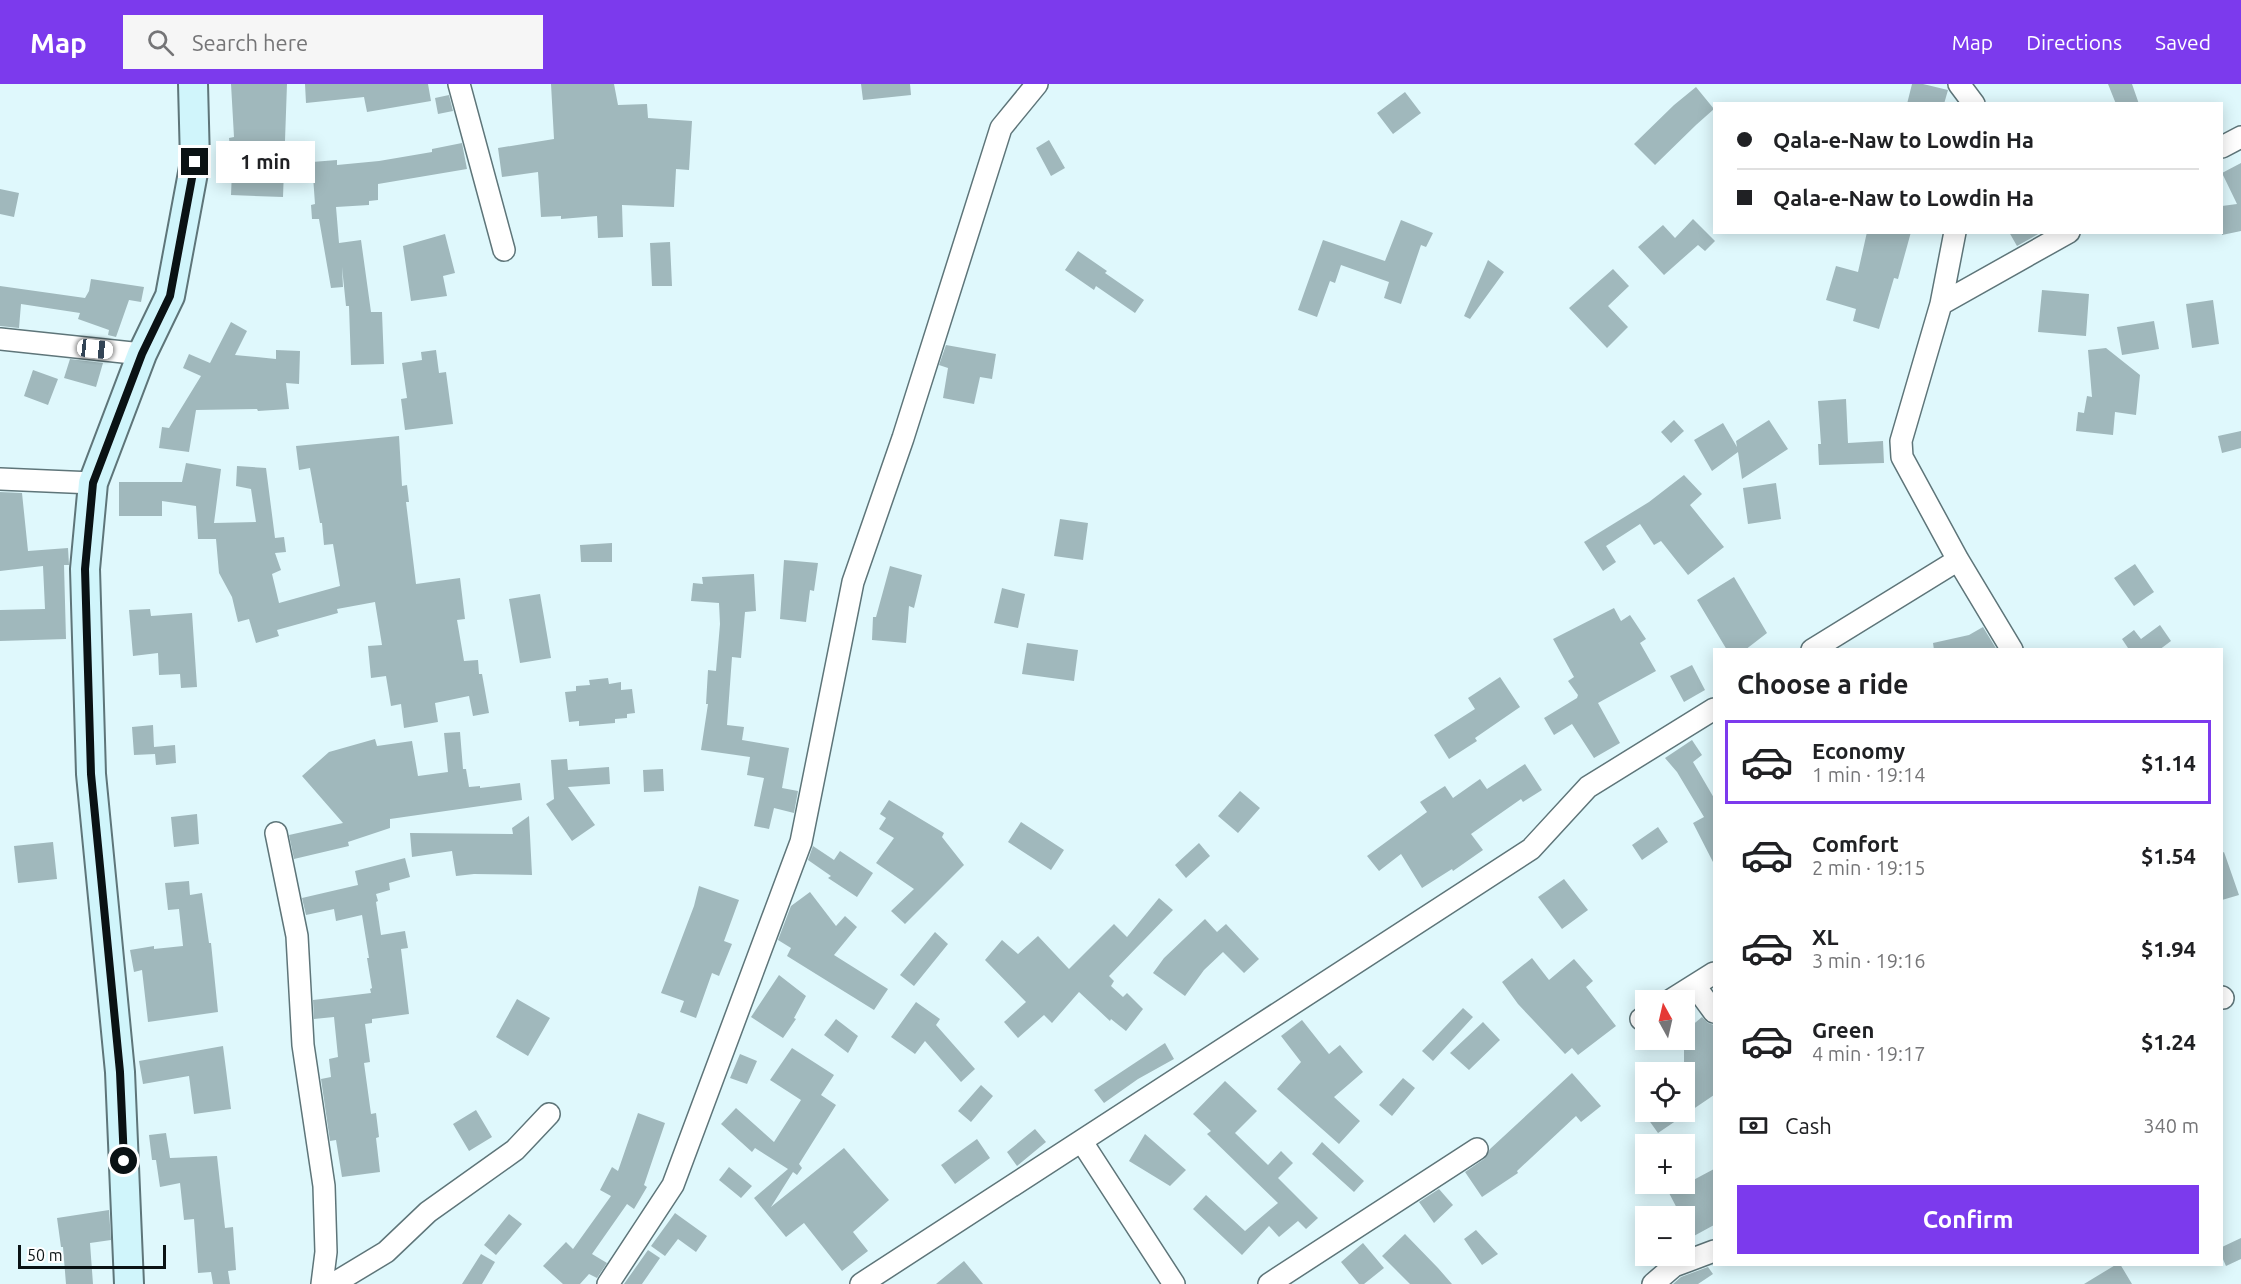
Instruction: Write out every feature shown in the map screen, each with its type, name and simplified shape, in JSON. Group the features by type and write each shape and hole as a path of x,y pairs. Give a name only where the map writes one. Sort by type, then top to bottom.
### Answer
{"main road":[{"path":"129,1284 120,1072 91,774 85,569 93,483 142,354 170,296 195,162 193,84"}],"street":[{"path":"459,84 504,250"},
{"path":"608,1284 673,1185 801,842 853,582 903,438 1001,128 1037,84"},
{"path":"1959,84 1972,102"},
{"path":"2223,146 2241,136"},
{"path":"1955,234 1941,304 1901,441 1902,457 1958,560 2011,648"},
{"path":"1941,304 2065,234"},
{"path":"0,339 142,354"},
{"path":"0,479 93,483"},
{"path":"1815,648 1958,560"},
{"path":"861,1284 1531,849 1588,787 1713,710"},
{"path":"276,833 297,936 303,1045 324,1186 326,1252 322,1284"},
{"path":"1688,990 1713,975"},
{"path":"1695,986 1713,1011"},
{"path":"333,1284 386,1252 428,1212 514,1150 549,1114"},
{"path":"1082,1142 1174,1284"},
{"path":"1269,1284 1477,1149"},
{"path":"1653,1284 1674,1266 1713,1251"}],"building":[{"path":"231,84 287,84 283,197 231,195 232,170 229,138 234,137"},
{"path":"305,84 428,84 431,101 367,112 364,97 306,103"},
{"path":"551,84 614,84 618,105 647,104 648,118 692,121 689,170 676,169 674,207 622,205 623,237 598,238 597,216 561,219 561,216 541,217 538,172 502,177 498,148 554,139"},
{"path":"861,84 910,84 911,95 863,100"},
{"path":"1912,84 1923,84 1948,90 1945,102 1908,102"},
{"path":"2108,84 2132,84 2138,102 2115,102"},
{"path":"1696,87 1713,110 1655,165 1634,144"},
{"path":"1405,92 1421,113 1393,134 1377,113"},
{"path":"449,95 453,111 438,114 435,98"},
{"path":"1049,140 1065,168 1051,176 1036,148"},
{"path":"462,143 467,169 378,184 378,200 369,201 369,205 336,207 339,243 361,240 371,312 382,312 384,364 351,365 349,306 346,306 342,267 343,287 331,288 319,219 312,219 311,205 315,204 312,162 337,160 337,165 379,161 432,152 432,149"},
{"path":"2241,163 2241,231 2222,235 2223,206 2237,204 2223,172"},
{"path":"0,189 19,193 14,217 0,214"},
{"path":"1693,219 1715,241 1705,251 1698,245 1664,275 1638,247 1663,225 1675,238"},
{"path":"1401,220 1433,233 1426,247 1421,245 1401,304 1384,298 1389,282 1341,265 1335,283 1330,281 1317,317 1298,310 1323,240 1385,261"},
{"path":"445,234 455,273 443,276 447,296 411,301 403,246"},
{"path":"1867,234 1910,234 1898,279 1894,278 1879,329 1853,321 1856,309 1826,300 1836,266 1858,272"},
{"path":"2010,234 2038,234 2017,246"},
{"path":"670,242 672,286 652,286 650,243"},
{"path":"1078,251 1144,300 1135,313 1096,286 1094,290 1065,270"},
{"path":"1488,260 1504,272 1470,319 1464,316"},
{"path":"1613,269 1629,286 1608,306 1628,327 1607,348 1569,308"},
{"path":"91,279 144,287 141,302 129,300 116,337 108,335 109,330 78,319 80,313 21,304 19,328 0,326 0,286 85,298"},
{"path":"2042,290 2089,294 2086,336 2038,332"},
{"path":"2213,300 2219,344 2192,348 2186,304"},
{"path":"2154,321 2159,349 2122,355 2117,327"},
{"path":"231,322 247,331 235,355 276,359 276,350 300,351 299,384 286,383 289,409 196,410 189,452 159,448 162,427 169,428 201,376 183,368 189,354 210,363"},
{"path":"946,345 996,354 992,379 980,377 974,404 943,398 948,368 939,365"},
{"path":"2106,348 2140,375 2136,415 2115,412 2113,435 2076,431 2078,412 2084,413 2087,396 2092,397 2088,350"},
{"path":"436,350 439,373 446,372 453,424 405,430 401,399 407,398 402,363 422,360 421,352"},
{"path":"70,359 103,363 96,387 64,378"},
{"path":"33,370 58,379 48,405 24,396"},
{"path":"1846,399 1848,443 1883,441 1884,463 1819,465 1818,444 1821,444 1818,401"},
{"path":"1674,420 1684,431 1671,443 1661,432"},
{"path":"1769,420 1788,449 1742,479 1738,452 1712,471 1694,440 1723,423 1737,447 1736,441"},
{"path":"2241,431 2241,448 2222,453 2218,436"},
{"path":"399,436 402,486 407,485 409,502 406,502 416,584 460,578 465,619 457,620 464,661 478,660 479,674 482,674 489,713 473,716 469,696 435,703 438,722 404,728 401,704 391,706 386,676 371,678 368,646 382,645 375,602 337,609 338,613 277,630 279,636 256,643 249,619 238,622 232,597 219,573 216,539 198,539 196,506 162,501 162,516 119,516 119,482 182,482 186,463 221,469 214,523 256,522 251,489 236,486 237,466 266,468 275,538 284,537 286,552 275,553 281,570 272,574 279,603 340,586 333,544 324,545 322,523 320,523 310,468 299,470 296,446"},
{"path":"1684,475 1702,494 1690,505 1724,547 1688,575 1661,541 1654,545 1640,524 1606,546 1616,562 1603,571 1584,542 1649,502"},
{"path":"1776,483 1781,519 1748,524 1743,488"},
{"path":"0,492 22,493 28,551 68,548 69,565 64,565 66,639 0,641 0,610 45,609 43,566 0,571"},
{"path":"1060,519 1088,523 1083,560 1054,556"},
{"path":"612,543 612,562 581,562 580,545"},
{"path":"784,560 818,563 814,591 810,590 806,622 780,619"},
{"path":"2135,564 2154,592 2134,606 2114,578"},
{"path":"890,566 922,575 914,608 909,606 906,643 872,640 873,617 876,617"},
{"path":"754,574 756,611 745,612 741,658 732,657 727,725 744,727 742,740 789,748 782,788 798,791 794,813 774,808 769,829 754,826 764,778 747,775 750,757 701,750 708,704 706,704 708,670 716,671 720,624 719,603 691,601 693,583 703,584 702,577"},
{"path":"1734,577 1767,633 1748,648 1726,648 1697,600"},
{"path":"1002,588 1025,594 1018,628 994,623"},
{"path":"540,594 551,658 520,663 509,599"},
{"path":"1614,608 1621,621 1630,615 1646,639 1640,643 1656,671 1598,703 1620,743 1594,758 1572,724 1554,735 1544,718 1577,698 1578,695 1568,681 1574,677 1553,639"},
{"path":"150,609 151,616 192,613 197,687 181,688 180,674 159,675 158,653 133,656 129,610"},
{"path":"2160,625 2171,641 2162,648 2128,648 2122,639 2134,630 2141,639"},
{"path":"1983,627 1996,648 1934,648 1933,643 1969,635"},
{"path":"1027,643 1078,650 1074,681 1022,674"},
{"path":"1692,665 1705,690 1684,702 1670,676"},
{"path":"1500,677 1520,707 1475,738 1477,741 1449,759 1434,735 1475,709 1468,698"},
{"path":"608,678 609,684 621,682 621,690 632,689 635,713 627,714 627,718 615,719 615,723 579,726 579,721 569,722 565,692 576,691 576,686 590,685 589,680"},
{"path":"153,725 154,747 175,745 176,763 156,765 155,754 134,755 132,727"},
{"path":"460,732 463,769 466,769 469,787 480,786 480,788 520,783 522,800 390,819 390,828 348,842 349,846 294,859 289,835 343,823 302,776 329,752 375,739 377,746 412,741 418,776 448,772 444,733"},
{"path":"1692,740 1702,755 1693,762 1713,796 1713,862 1693,823 1704,817 1677,772 1665,758"},
{"path":"567,759 568,770 609,767 610,784 568,787 595,825 572,841 546,804 554,799 551,760"},
{"path":"1525,764 1542,790 1523,802 1521,799 1471,834 1483,850 1453,871 1452,869 1422,888 1401,854 1379,871 1367,856 1427,812 1420,802 1445,786 1453,798 1480,779 1487,789"},
{"path":"663,769 664,791 644,792 643,770"},
{"path":"1240,791 1260,808 1238,833 1218,816"},
{"path":"889,800 944,833 942,837 964,865 905,924 891,911 914,889 876,863 894,838 879,829 886,818 880,814"},
{"path":"197,814 199,844 174,847 171,817"},
{"path":"529,816 532,875 456,876 452,851 412,857 410,833 513,834 512,828"},
{"path":"1021,822 1064,850 1051,870 1008,842"},
{"path":"1658,827 1668,842 1642,860 1632,845"},
{"path":"53,842 57,879 18,883 14,846"},
{"path":"1199,843 1210,856 1186,878 1175,865"},
{"path":"813,846 834,860 840,851 873,873 857,897 828,878 831,876 808,860"},
{"path":"2223,852 2239,895 2223,900"},
{"path":"405,858 410,877 389,883 390,890 376,894 378,901 376,902 381,935 405,931 408,948 401,949 409,1014 372,1019 372,1023 365,1024 370,1062 364,1063 371,1114 376,1113 380,1172 342,1177 336,1140 330,1141 321,1079 331,1077 329,1059 338,1057 334,1017 314,1019 313,1000 371,993 367,958 369,958 362,915 336,921 334,909 306,915 302,898 358,885 355,871"},
{"path":"1564,879 1588,910 1562,929 1538,897"},
{"path":"189,881 190,895 202,893 209,943 211,943 218,1012 148,1022 142,970 134,972 130,950 154,946 154,949 183,946 179,909 168,910 165,883"},
{"path":"699,886 739,900 724,941 732,944 719,976 712,973 696,1018 680,1012 684,1001 661,993 694,906"},
{"path":"810,892 836,926 845,916 857,927 834,955 888,989 874,1010 787,956 791,948 778,940 791,906"},
{"path":"1159,898 1173,910 1109,976 1114,981 1111,986 1123,997 1127,993 1143,1009 1126,1031 1111,1019 1110,1021 1079,992 1052,1023 1044,1015 1018,1038 1004,1022 1026,1002 985,960 1002,940 1018,954 1038,936 1069,969 1114,924 1127,937"},
{"path":"1205,919 1217,932 1226,924 1259,959 1244,973 1223,952 1204,970 1185,996 1153,973 1164,958"},
{"path":"935,932 948,944 914,986 900,975"},
{"path":"1532,958 1549,980 1574,959 1593,981 1586,987 1616,1026 1578,1055 1572,1048 1565,1054 1518,1004 1502,982"},
{"path":"779,975 806,996 794,1018 796,1019 783,1038 751,1017"},
{"path":"517,999 550,1018 528,1056 496,1037"},
{"path":"916,1002 940,1019 936,1025 975,1069 961,1082 925,1041 915,1054 891,1037"},
{"path":"1463,1008 1473,1017 1433,1061 1422,1051"},
{"path":"1702,1017 1713,1025 1713,1096 1695,1108 1695,1062 1684,1062 1684,1050 1695,1050 1695,1023"},
{"path":"836,1019 858,1036 848,1053 824,1035"},
{"path":"1302,1020 1329,1054 1340,1045 1363,1072 1334,1097 1360,1121 1339,1144 1277,1089 1301,1062 1281,1036"},
{"path":"1483,1022 1500,1040 1469,1070 1450,1053"},
{"path":"1165,1043 1174,1059 1138,1079 1104,1103 1094,1090"},
{"path":"223,1046 231,1109 194,1114 189,1076 143,1084 139,1061"},
{"path":"792,1048 834,1075 821,1095 836,1105 799,1164 802,1168 797,1175 793,1172 771,1207 844,1148 889,1200 853,1232 868,1251 842,1271 804,1223 786,1237 754,1198 788,1169 755,1148 752,1152 721,1124 736,1108 774,1142 801,1100 770,1080"},
{"path":"740,1054 757,1061 747,1084 730,1078"},
{"path":"1572,1073 1601,1106 1581,1122 1576,1116 1517,1171 1518,1173 1482,1197 1465,1172 1484,1159 1490,1149"},
{"path":"1403,1078 1415,1088 1392,1116 1379,1105"},
{"path":"1225,1081 1257,1111 1235,1133 1268,1165 1281,1151 1293,1163 1278,1178 1318,1218 1306,1229 1298,1221 1279,1237 1269,1226 1242,1255 1193,1209 1206,1195 1245,1231 1278,1203 1207,1134 1211,1131 1193,1114"},
{"path":"981,1085 993,1096 971,1122 958,1111"},
{"path":"476,1110 492,1137 469,1151 453,1124"},
{"path":"638,1113 665,1123 644,1185 647,1187 634,1209 627,1204 592,1254 607,1263 597,1278 589,1274 580,1284 563,1284 543,1266 566,1242 573,1249 611,1196 600,1190 612,1167 618,1171"},
{"path":"1650,1122 1674,1122 1658,1133"},
{"path":"1035,1129 1046,1142 1017,1166 1007,1152"},
{"path":"166,1133 170,1158 217,1156 225,1228 233,1227 236,1270 228,1271 230,1284 213,1284 211,1272 198,1273 194,1219 184,1220 180,1183 160,1187 156,1160 152,1160 149,1135"},
{"path":"1145,1134 1186,1170 1170,1186 1129,1161"},
{"path":"977,1139 990,1158 955,1184 941,1165"},
{"path":"1322,1142 1364,1181 1354,1192 1312,1154"},
{"path":"729,1167 752,1186 741,1198 719,1180"},
{"path":"1713,1170 1713,1226 1695,1235 1695,1206 1676,1206 1670,1194 1695,1194 1695,1179"},
{"path":"1439,1189 1453,1205 1434,1223 1419,1202"},
{"path":"109,1210 111,1240 90,1243 93,1284 66,1284 63,1247 61,1247 57,1218"},
{"path":"675,1213 707,1236 696,1252 678,1239 665,1256 651,1246"},
{"path":"509,1214 522,1224 496,1255 484,1245"},
{"path":"1476,1230 1498,1254 1482,1265 1464,1239"},
{"path":"1405,1234 1452,1284 1410,1284 1382,1256"},
{"path":"2241,1238 2241,1259 2226,1266 2223,1259 2223,1247"},
{"path":"1363,1243 1384,1268 1364,1284 1359,1284 1341,1262"},
{"path":"648,1250 660,1258 642,1284 624,1284"},
{"path":"481,1254 495,1262 482,1284 462,1284"},
{"path":"964,1261 983,1284 936,1284"},
{"path":"2114,1266 2121,1266 2132,1284 2084,1284"},
{"path":"1708,1267 1713,1274 1698,1284 1673,1284 1681,1277"}],"route":[{"path":"124,1161 120,1072 91,774 85,569 93,483 142,354 170,296 195,162"}]}
